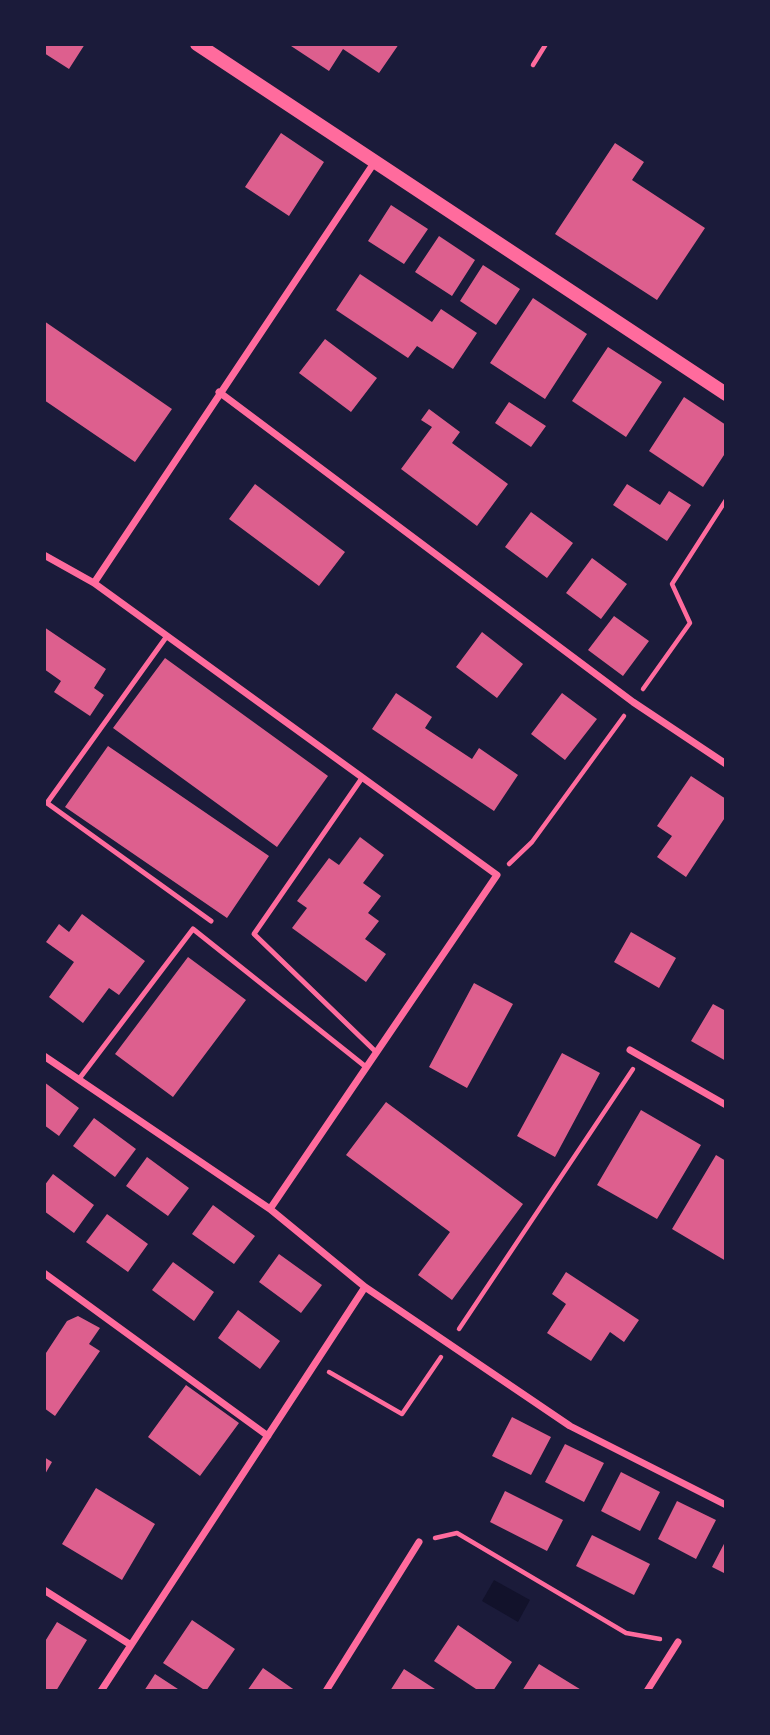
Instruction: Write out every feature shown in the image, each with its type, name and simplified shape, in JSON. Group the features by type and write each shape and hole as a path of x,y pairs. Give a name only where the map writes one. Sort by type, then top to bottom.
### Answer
{"main road":[{"path":"197,44 726,394"}],"street":[{"path":"94,583 374,163"},
{"path":"219,392 633,702 726,764"},
{"path":"44,555 94,583 497,875 270,1209"},
{"path":"630,1050 726,1105"},
{"path":"44,1056 270,1209 365,1287 570,1426 726,1505"},
{"path":"44,1273 268,1436"},
{"path":"101,1691 365,1287"},
{"path":"326,1691 419,1542"},
{"path":"44,1590 131,1646"},
{"path":"647,1691 678,1643"}],"lane":[{"path":"167,636 47,803 212,921"},
{"path":"362,778 254,934 376,1052"},
{"path":"79,1079 192,929 366,1068"}],"path":[{"path":"533,65 546,44"},
{"path":"314,1364 402,1414 641,1056"},
{"path":"419,1542 457,1533 626,1633 678,1643"}],"shaded area":[{"path":"494,1580 530,1600 518,1622 482,1601"}],"building":[{"path":"44,44 85,44 69,69 44,53"},
{"path":"288,44 399,44 379,73 343,49 329,71"},
{"path":"281,133 324,162 289,216 245,187"},
{"path":"615,143 644,162 632,180 705,228 657,300 555,234"},
{"path":"391,205 428,229 404,264 368,241"},
{"path":"439,236 475,260 452,296 415,272"},
{"path":"483,265 520,289 496,325 460,301"},
{"path":"360,274 432,322 441,309 477,333 453,369 417,346 408,358 336,310"},
{"path":"533,298 587,334 545,399 490,363"},
{"path":"44,321 172,409 135,462 44,400"},
{"path":"325,339 377,378 351,412 299,373"},
{"path":"608,347 662,382 626,437 572,401"},
{"path":"684,397 726,425 726,452 703,487 649,451"},
{"path":"509,402 546,426 531,447 495,423"},
{"path":"429,409 460,432 452,443 508,484 477,526 401,469 432,427 421,420"},
{"path":"255,484 345,552 319,586 229,519"},
{"path":"627,484 660,505 669,491 691,505 667,541 613,505"},
{"path":"531,512 573,543 547,578 505,547"},
{"path":"592,558 627,584 601,619 566,593"},
{"path":"614,616 649,641 623,676 588,650"},
{"path":"44,627 106,669 94,688 104,695 90,716 54,692 61,681 44,669"},
{"path":"482,632 523,664 497,698 456,667"},
{"path":"165,658 328,776 277,847 113,728"},
{"path":"396,693 432,717 425,728 472,759 479,748 518,775 494,811 372,729"},
{"path":"562,693 597,719 565,760 531,734"},
{"path":"108,746 269,856 227,918 65,807"},
{"path":"691,776 726,799 726,816 686,877 657,857 672,836 657,826"},
{"path":"360,837 384,855 363,883 381,896 368,913 379,921 365,939 386,954 366,982 292,928 307,908 297,901 329,858 339,865"},
{"path":"82,914 145,961 119,995 109,988 83,1023 49,997 74,962 46,942 59,924 69,932"},
{"path":"631,932 676,958 659,988 614,962"},
{"path":"188,957 246,1000 173,1097 115,1054"},
{"path":"474,983 513,1004 467,1088 429,1067"},
{"path":"713,1004 726,1011 726,1061 691,1041"},
{"path":"562,1053 600,1073 555,1157 517,1136"},
{"path":"44,1082 79,1108 59,1136 44,1125"},
{"path":"386,1102 523,1204 452,1300 418,1275 450,1232 346,1155"},
{"path":"641,1110 701,1145 657,1219 597,1185"},
{"path":"94,1118 136,1149 115,1177 73,1146"},
{"path":"716,1155 726,1161 726,1261 672,1229"},
{"path":"147,1157 189,1188 168,1216 126,1186"},
{"path":"53,1174 94,1205 74,1233 44,1211 44,1186"},
{"path":"213,1205 255,1236 234,1264 192,1234"},
{"path":"107,1214 148,1244 128,1272 86,1242"},
{"path":"279,1254 322,1285 301,1313 259,1282"},
{"path":"173,1262 214,1292 194,1321 152,1290"},
{"path":"566,1272 639,1320 624,1342 610,1332 591,1361 547,1333 566,1304 552,1294"},
{"path":"238,1310 280,1341 260,1369 218,1338"},
{"path":"78,1316 100,1328 89,1344 100,1351 55,1416 44,1408 44,1356 67,1321"},
{"path":"186,1385 239,1423 200,1476 148,1437"},
{"path":"512,1417 551,1437 531,1475 492,1456"},
{"path":"565,1444 604,1463 584,1502 545,1482"},
{"path":"44,1457 52,1462 44,1476"},
{"path":"621,1472 660,1492 640,1531 601,1511"},
{"path":"96,1488 155,1524 122,1580 62,1544"},
{"path":"505,1491 563,1520 547,1551 490,1522"},
{"path":"677,1501 716,1520 696,1559 658,1539"},
{"path":"592,1535 650,1564 634,1595 576,1566"},
{"path":"726,1540 726,1574 712,1567"},
{"path":"192,1620 235,1649 206,1691 163,1663"},
{"path":"57,1622 87,1640 56,1691 45,1691 44,1643"},
{"path":"458,1625 512,1662 493,1691 479,1691 434,1661"},
{"path":"539,1664 583,1691 522,1691"},
{"path":"263,1668 296,1691 247,1691"},
{"path":"404,1669 438,1691 390,1691"},
{"path":"155,1674 181,1691 144,1691"}]}
